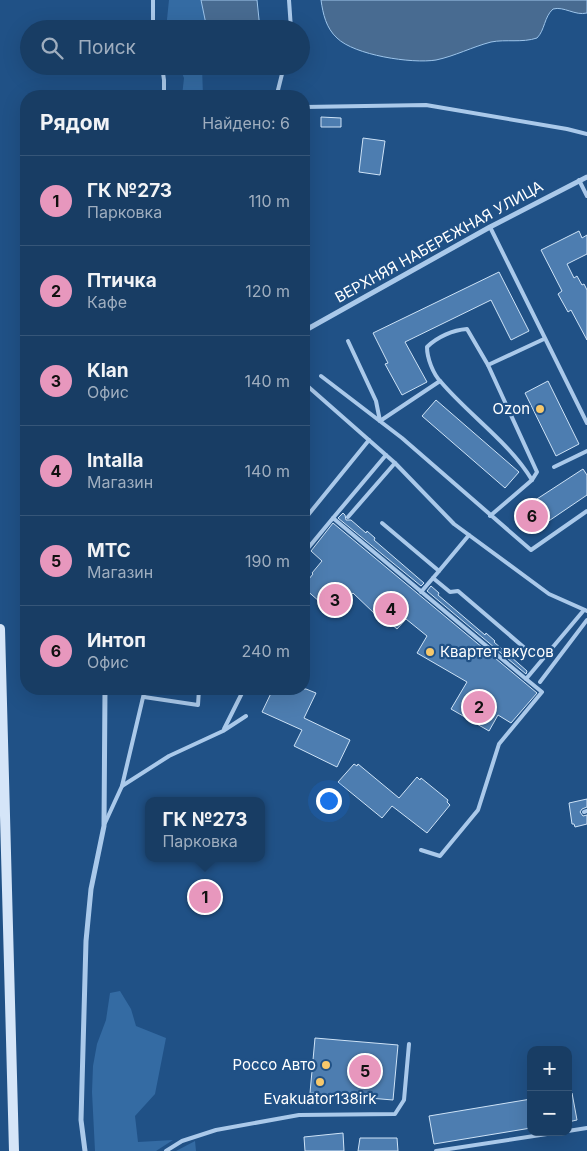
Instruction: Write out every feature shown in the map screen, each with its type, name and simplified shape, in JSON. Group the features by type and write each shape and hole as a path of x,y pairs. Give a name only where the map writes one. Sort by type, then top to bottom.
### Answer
{"main road":[{"path":"0,630 14,1151"}],"street":[{"name":"ВЕРХНЯЯ НАБЕРЕЖНАЯ УЛИЦА","path":"310,328 490,227 587,177"},
{"path":"85,1151 81,1120 86,942 91,889 104,826 105,695"}],"lane":[{"path":"153,0 153,20"},
{"path":"289,0 290,20"},
{"path":"163,75 164,90"},
{"path":"278,90 282,75"},
{"path":"310,107 426,105 587,134"},
{"path":"579,180 587,196"},
{"path":"490,227 587,423"},
{"path":"490,516 532,480 537,472 488,365 467,329 458,330 432,341 427,347 427,355 440,381 522,463 532,480"},
{"path":"488,365 544,338"},
{"path":"348,341 376,401 380,421"},
{"path":"321,376 380,421 531,550 587,511"},
{"path":"380,421 440,381"},
{"path":"310,388 395,463 454,524 550,594 585,611 526,679"},
{"path":"582,414 587,411"},
{"path":"310,512 368,440"},
{"path":"554,467 587,451"},
{"path":"310,546 386,455"},
{"path":"348,517 395,463"},
{"path":"333,518 542,692 499,744 478,810 440,856 421,850"},
{"path":"382,523 439,571"},
{"path":"422,592 469,535"},
{"path":"433,578 450,592 458,591 526,650"},
{"path":"540,682 587,620"},
{"path":"104,826 122,786 144,695"},
{"path":"144,698 198,705 199,695"},
{"path":"223,731 241,695"},
{"path":"122,786 169,756 223,731 246,716"},
{"path":"166,1151 182,1141 216,1130 298,1115 395,1114 404,1100 409,1044"},
{"path":"572,1130 587,1128"},
{"path":"436,1151 534,1136"}],"shaded area":[{"path":"169,0 201,0 205,20 167,20"},
{"path":"201,0 257,0 259,20 205,20"},
{"path":"321,0 587,0 587,13 553,9 537,38 491,42 436,60 413,61 384,57 345,44 333,34 328,25"},
{"path":"183,75 202,75 203,90 183,90"},
{"path":"120,991 131,1009 136,1026 166,1038 155,1094 135,1116 138,1142 173,1140 156,1151 95,1151 92,1092 93,1066 97,1044 106,1020 110,993"},
{"path":"195,1141 196,1151 176,1151"}],"building":[{"path":"321,117 341,118 341,127 321,127"},
{"path":"363,138 385,141 380,175 359,172"},
{"path":"579,231 582,238 587,235 587,254 567,264 574,278 577,276 587,290 587,340 571,310 568,312 558,294 562,291 541,250"},
{"path":"499,272 529,331 511,340 491,300 405,342 427,382 402,395 385,364 388,363 373,333"},
{"path":"548,381 579,444 556,456 525,393"},
{"path":"436,400 519,472 505,488 422,416"},
{"path":"583,469 587,475 587,495 534,531 520,510"},
{"path":"343,513 346,520 351,520 366,533 367,531 375,538 374,540 424,583 421,586 338,518"},
{"path":"333,523 537,693 511,723 498,715 489,731 451,709 467,682 417,653 427,636 406,619 397,629 377,612 375,614 353,593 337,611 330,606 328,609 310,593 310,578 322,561 311,551"},
{"path":"431,586 439,593 438,595 485,635 486,633 495,641 527,671 526,674 427,591"},
{"path":"310,691 316,693 304,718 350,740 337,767 294,746 302,730 262,712 270,695 310,695"},
{"path":"354,764 357,766 358,764 399,798 417,777 420,780 421,778 448,800 447,802 450,805 427,833 392,806 382,818 338,782"},
{"path":"587,799 587,807 580,812 583,816 587,815 587,824 575,827 572,824 569,803"},
{"path":"315,1038 398,1045 393,1100 310,1093"},
{"path":"572,1093 577,1120 572,1121"},
{"path":"527,1100 527,1129 434,1144 429,1116"},
{"path":"343,1133 344,1151 305,1151 304,1137"},
{"path":"360,1138 397,1138 398,1151 358,1151"}],"place":[{"name":"Ozon","path":"540,409"},
{"name":"Интоп","path":"532,516"},
{"name":"Klan","path":"335,600"},
{"name":"Intalla","path":"391,609"},
{"name":"Квартет вкусов","path":"430,652"},
{"name":"Птичка","path":"479,707"},
{"name":"ГК №273","path":"205,897"},
{"name":"Россо Авто","path":"326,1065"},
{"name":"МТС","path":"365,1071"},
{"name":"Evakuator138irk","path":"320,1082"}]}
